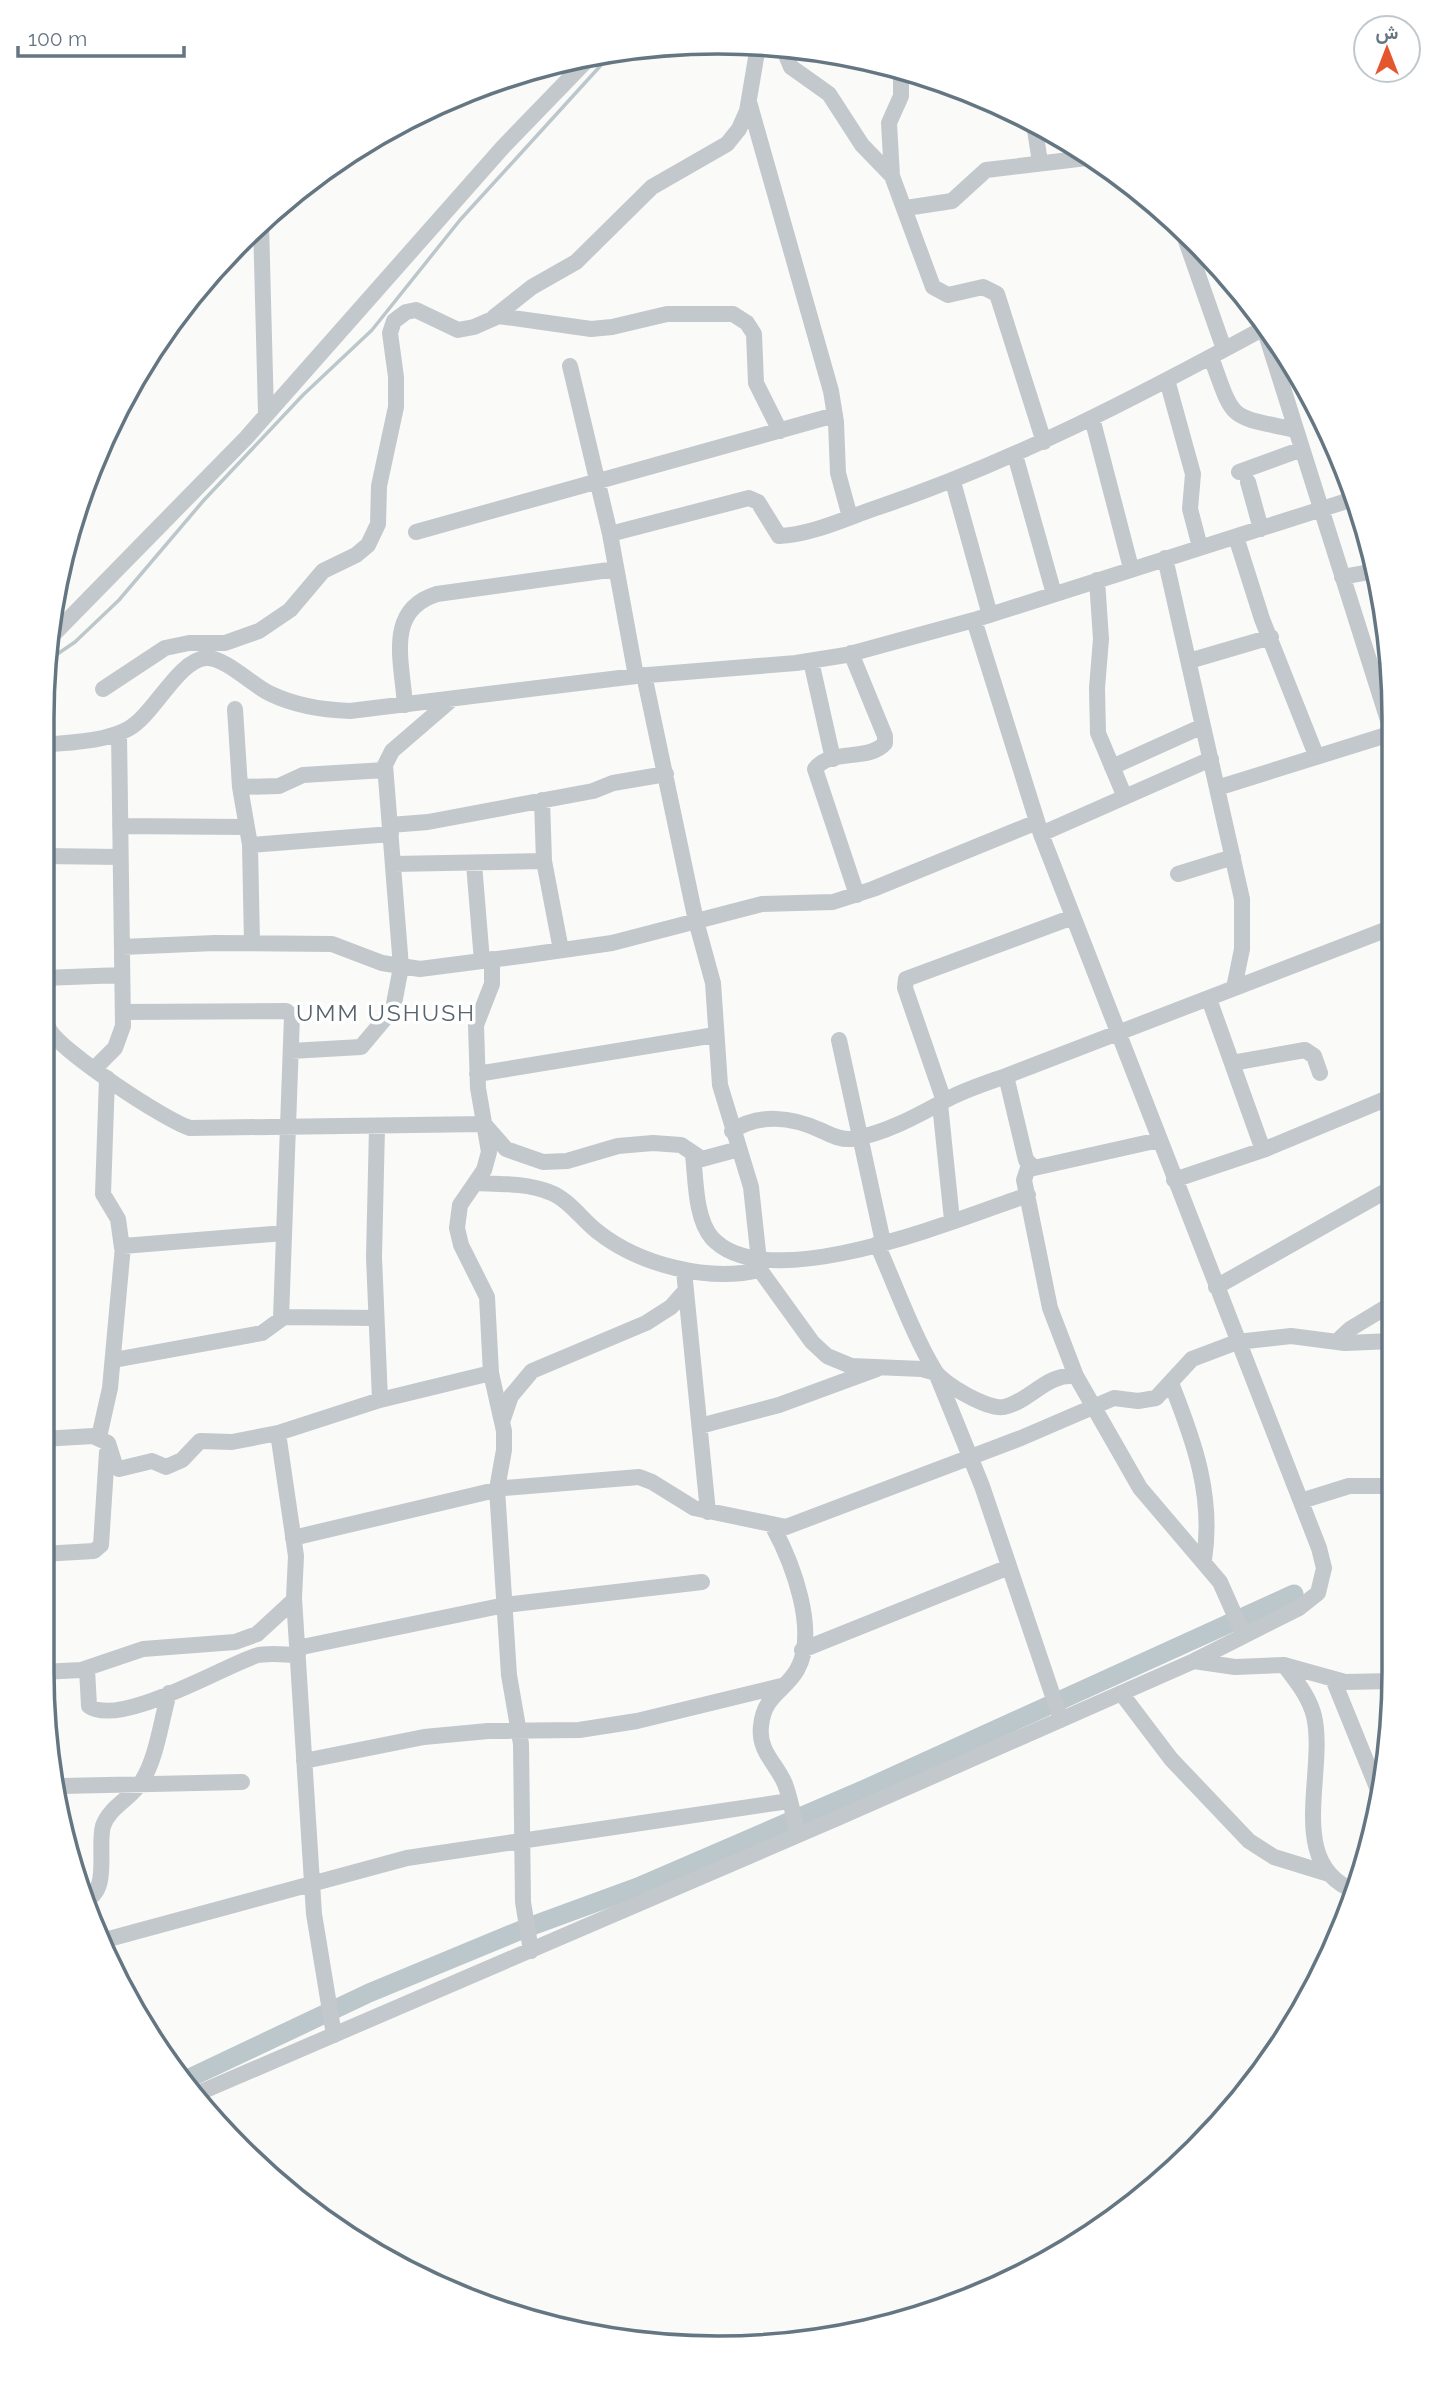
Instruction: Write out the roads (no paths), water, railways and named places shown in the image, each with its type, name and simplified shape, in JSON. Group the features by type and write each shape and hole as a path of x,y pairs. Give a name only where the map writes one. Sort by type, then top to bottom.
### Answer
{"street":[{"path":"54,743 119,733 142,718 192,663 270,625 290,610 323,571 356,555 372,539 378,524 381,471 396,407 396,377 390,340 394,321 406,312 416,310 449,327 463,330 494,317 526,291 576,262 652,187 727,144 744,120 756,56"},
{"path":"788,58 791,66 829,94 862,145 892,176"},
{"path":"61,626 267,414 503,147 578,70"},
{"path":"901,80 901,96 888,123 892,176 933,287 948,295 983,287 997,294 1044,442"},
{"path":"749,102 831,391 838,473 850,517"},
{"path":"1036,136 1040,162"},
{"path":"906,208 951,201 965,191 976,176 986,170 1075,159"},
{"path":"261,237 267,414"},
{"path":"1188,251 1218,353 1228,404 1236,415 1296,430"},
{"path":"494,317 591,329 667,314 733,314 747,323 754,334 756,383 780,431"},
{"path":"610,534 748,498 758,502 779,536 850,517 953,482 1044,442 1258,332"},
{"path":"1273,353 1381,700"},
{"path":"570,366 640,675 666,774 696,921 713,983 720,1085 754,1203 758,1265"},
{"path":"1167,380 1193,474 1190,509 1200,547"},
{"path":"416,532 835,415"},
{"path":"1092,418 1130,569"},
{"path":"1261,529 1244,477 1302,449"},
{"path":"1014,455 1054,594"},
{"path":"203,2091 1194,1661 1299,1608 1318,1593 1324,1568 1301,1501 1039,828 982,617 953,482"},
{"path":"103,690 165,648 189,643 213,651 262,690 302,705 350,711 450,701 640,675 811,661 851,653 982,617 1346,502"},
{"path":"1236,537 1316,755"},
{"path":"1166,558 1233,857 1243,916 1242,949 1234,988"},
{"path":"405,705 402,627 409,610 419,600 438,594 616,569"},
{"path":"1342,577 1365,572"},
{"path":"1097,580 1101,639 1098,733 1124,795"},
{"path":"1189,661 1271,637"},
{"path":"851,653 886,740 878,750 833,759 819,764 815,769 857,895"},
{"path":"811,661 833,759"},
{"path":"291,1051 357,1049 365,1045 374,1028 393,1009 401,967 386,760 450,701"},
{"path":"235,709 240,787 250,845 252,943"},
{"path":"1112,767 1203,726"},
{"path":"54,1553 94,1551 101,1545 103,1440 114,1360 122,1248 118,1219 103,1194 101,1073 121,1033 123,1013 119,733"},
{"path":"1217,788 1316,755 1382,737"},
{"path":"122,947 252,943 332,944 401,967 420,969 612,943 772,902 820,904 857,895 1039,828 1211,759"},
{"path":"240,787 279,786 303,775 386,770"},
{"path":"250,845 390,830 593,792 613,782 666,774"},
{"path":"542,800 544,861 561,950"},
{"path":"120,826 245,827"},
{"path":"54,856 120,857"},
{"path":"1178,874 1233,857"},
{"path":"393,864 544,861"},
{"path":"474,864 492,984 476,1025 477,1074 489,1152 484,1170 460,1205 457,1228 461,1245 487,1297 491,1373 502,1422 504,1450 497,1489 511,1689 519,1730 523,1902 531,1951"},
{"path":"951,1220 942,1102 905,988 906,979 1073,917"},
{"path":"732,1131 751,1121 771,1118 795,1121 839,1138 859,1137 918,1116 942,1102 1006,1076 1382,931"},
{"path":"54,978 122,975"},
{"path":"1209,999 1264,1150"},
{"path":"123,1013 286,1011 293,1019 281,1318"},
{"path":"54,1035 101,1073 183,1126 201,1129 484,1124"},
{"path":"477,1074 638,1050 715,1035"},
{"path":"839,1040 880,1243 970,1455 1061,1720"},
{"path":"1232,1063 1301,1049 1314,1056 1320,1073"},
{"path":"1006,1076 1029,1165 1024,1177 1047,1295 1076,1376 1140,1488 1203,1560 1227,1595 1244,1636"},
{"path":"1174,1180 1264,1150 1382,1101"},
{"path":"484,1124 506,1149 543,1162 567,1161 618,1146 653,1143 681,1145 693,1156 706,1158 739,1149"},
{"path":"377,1127 375,1318 380,1400"},
{"path":"1029,1165 1041,1167 1159,1140"},
{"path":"693,1156 707,1231 725,1248 758,1265 819,1349 844,1364 922,1369 936,1373 981,1403 997,1408 1013,1404 1054,1378 1076,1376"},
{"path":"475,1183 502,1184 550,1192 565,1200 609,1240 684,1271 729,1275 758,1265 848,1252 1028,1195"},
{"path":"1216,1287 1382,1193"},
{"path":"122,1248 129,1244 284,1233"},
{"path":"684,1271 708,1512"},
{"path":"502,1422 516,1388 532,1371 654,1318 686,1290"},
{"path":"1336,1342 1364,1319 1382,1309"},
{"path":"114,1360 262,1333 281,1318 375,1318"},
{"path":"293,1538 497,1489 553,1482 639,1477 660,1486 684,1504 708,1512 772,1527 798,1524 1119,1398 1150,1400 1161,1395 1192,1359 1237,1342 1291,1336 1336,1342 1382,1341"},
{"path":"700,1426 779,1405 881,1367"},
{"path":"103,1440 119,1469 152,1461 166,1466 182,1460 200,1441 232,1442 278,1433 380,1400 491,1373"},
{"path":"1171,1383 1205,1483 1208,1516 1203,1560"},
{"path":"278,1433 297,1565 294,1600 316,1938 334,2035"},
{"path":"54,1439 103,1440"},
{"path":"1301,1501 1349,1486 1382,1486"},
{"path":"772,1527 789,1560 799,1588 803,1619 802,1650 796,1671 766,1706 761,1735 764,1750 781,1776 798,1835"},
{"path":"802,1650 1009,1567"},
{"path":"87,1669 87,1702 94,1710 128,1708 255,1656 298,1651 505,1605 702,1582"},
{"path":"54,1671 87,1669 133,1651 224,1644 247,1639 257,1634 294,1600"},
{"path":"1194,1661 1235,1667 1284,1665 1350,1682 1382,1681"},
{"path":"1284,1665 1305,1694 1314,1716 1317,1741 1313,1812 1317,1852 1326,1872"},
{"path":"1332,1679 1373,1778"},
{"path":"304,1761 394,1741 519,1730 579,1730 637,1721 781,1686"},
{"path":"93,1895 98,1888 102,1831 106,1819 140,1784 169,1693"},
{"path":"1121,1693 1171,1759 1249,1841 1274,1857 1326,1872 1347,1885"},
{"path":"64,1786 242,1782"},
{"path":"111,1938 407,1858 789,1801"}],"waterway":[{"path":"58,654 75,642 119,600 204,500 303,395 372,330 460,220 601,65"},
{"path":"192,2077 369,1993 526,1928 638,1887 865,1789 1294,1594"}],"district":[{"name":"UMM USHUSH","path":"386,1012"}]}
